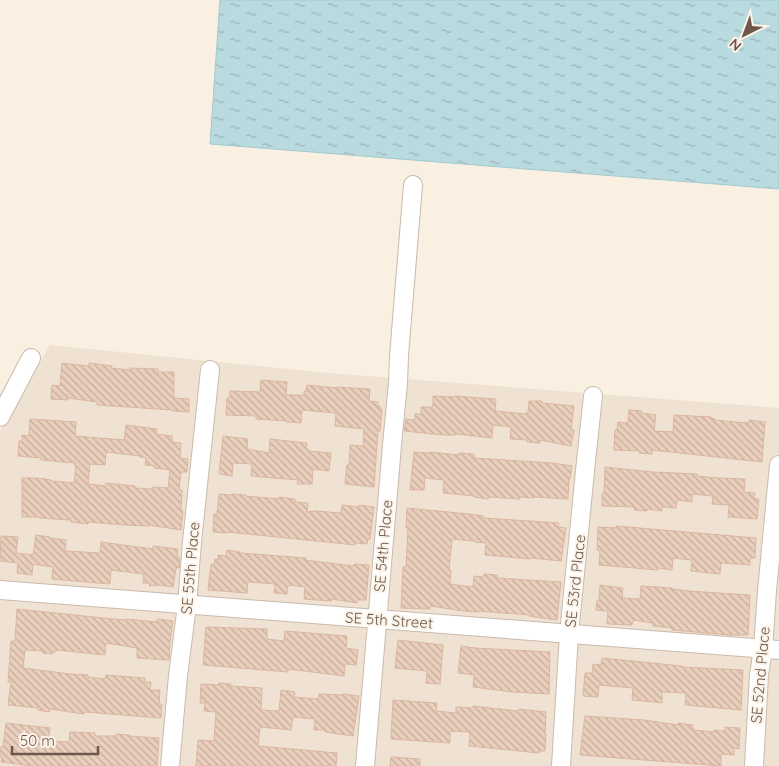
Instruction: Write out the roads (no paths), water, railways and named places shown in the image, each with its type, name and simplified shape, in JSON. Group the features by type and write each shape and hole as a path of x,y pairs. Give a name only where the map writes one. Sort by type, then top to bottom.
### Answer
{"street":[{"name":"SE 54th Place","path":"364,766 398,383 413,185"},
{"path":"0,417 31,358"},
{"name":"SE 55th Place","path":"170,766 210,370"},
{"name":"SE 53rd Place","path":"561,766 569,634 594,396"},
{"name":"SE 52nd Place","path":"754,766 759,675 771,649 767,591 779,465"},
{"name":"SE 5th Street","path":"0,590 771,649"}],"water":[{"path":"220,0 779,0 779,189 210,144"}]}
